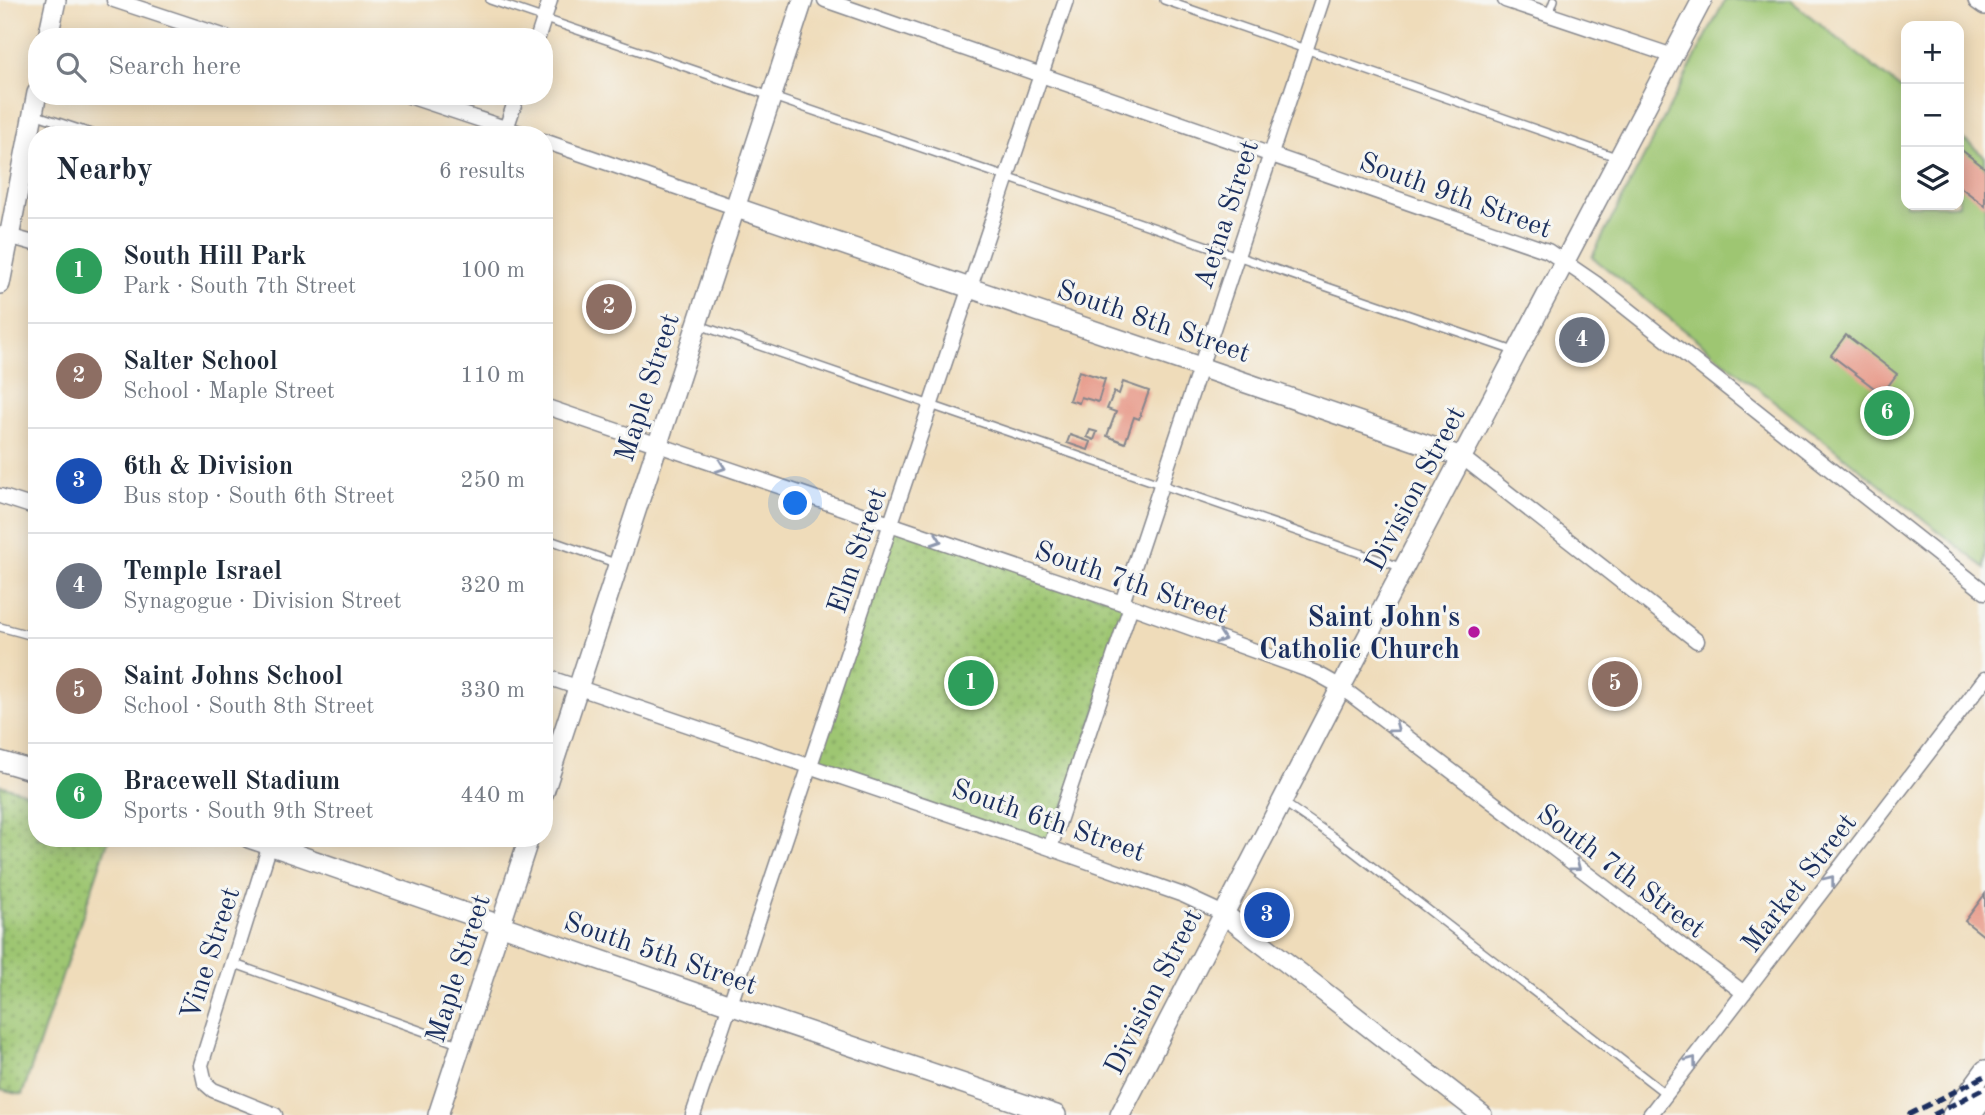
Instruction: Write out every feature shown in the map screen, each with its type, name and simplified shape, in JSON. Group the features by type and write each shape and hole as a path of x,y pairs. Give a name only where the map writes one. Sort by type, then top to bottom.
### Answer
{"street":[{"path":"50,28 56,0"},
{"path":"114,0 199,28"},
{"path":"541,28 550,0"},
{"name":"Maple Street","path":"553,764 803,0"},
{"name":"South 9th Street","path":"825,0 1529,243 1565,261 1985,592"},
{"name":"Elm Street","path":"693,1115 1066,0"},
{"name":"Aetna Street","path":"1050,848 1126,605 1160,485 1322,0"},
{"path":"1505,0 1673,55"},
{"name":"Division Street","path":"1120,1115 1403,568 1702,0"},
{"path":"1978,0 1985,5"},
{"path":"30,126 35,105"},
{"path":"434,105 491,126"},
{"path":"507,126 514,105"},
{"path":"0,284 5,235 28,136"},
{"name":"South 8th Street","path":"553,144 1462,457 1697,641"},
{"path":"5,235 28,241"},
{"name":"South 7th Street","path":"553,409 1126,605 1322,676 1341,687 1744,993"},
{"path":"0,496 28,505"},
{"name":"South 6th Street","path":"553,679 1194,899 1224,914 1482,1115"},
{"name":"Market Street","path":"1650,1115 1985,679"},
{"path":"0,761 28,769"},
{"name":"Vine Street","path":"269,847 202,1056 201,1075 205,1083 223,1096 275,1115"},
{"name":"South 5th Street","path":"285,847 501,927 1056,1115"},
{"name":"Maple Street","path":"438,1115 526,847"},
{"path":"1952,1115 1985,1070"},
{"path":"1971,1115 1985,1095"}],"lane":[{"path":"490,0 772,95 1236,258 1517,352"},
{"path":"1164,0 1619,158"},
{"path":"1548,15 1554,0"},
{"path":"33,114 70,126"},
{"path":"696,324 1403,568"},
{"path":"553,541 618,564"},
{"path":"0,627 28,635"},
{"path":"1282,802 1338,840 1667,1094"},
{"path":"232,962 461,1045"}],"green space":[{"path":"1725,0 1790,0 1901,89 1901,210 1964,210 1964,139 1985,157 1985,568 1592,257"},
{"path":"891,525 1131,606 1050,848 808,766"},
{"path":"0,785 28,793 28,847 106,847 22,1095 0,1090"}],"building":[{"path":"1964,152 1985,168 1985,206 1964,190"},
{"path":"1846,335 1897,374 1882,394 1831,355"},
{"path":"1079,371 1105,379 1098,402 1081,397 1079,403 1069,400"},
{"path":"1123,382 1149,391 1139,419 1134,417 1125,443 1107,436 1116,412 1107,409 1114,392 1119,394"},
{"path":"1090,430 1097,432 1094,440 1087,437"},
{"path":"1070,435 1091,442 1088,450 1067,443"},
{"path":"1985,894 1985,937 1965,921"}],"railway":[{"path":"1908,1115 1985,1076"},
{"path":"1933,1115 1985,1088"}],"place":[{"name":"Salter School","path":"609,307"},
{"name":"Temple Israel","path":"1582,340"},
{"name":"Bracewell Stadium","path":"1887,413"},
{"name":"Saint John's Catholic Church","path":"1474,632"},
{"name":"South Hill Park","path":"971,683"},
{"name":"Saint Johns School","path":"1615,684"},
{"name":"6th & Division","path":"1267,915"}]}
